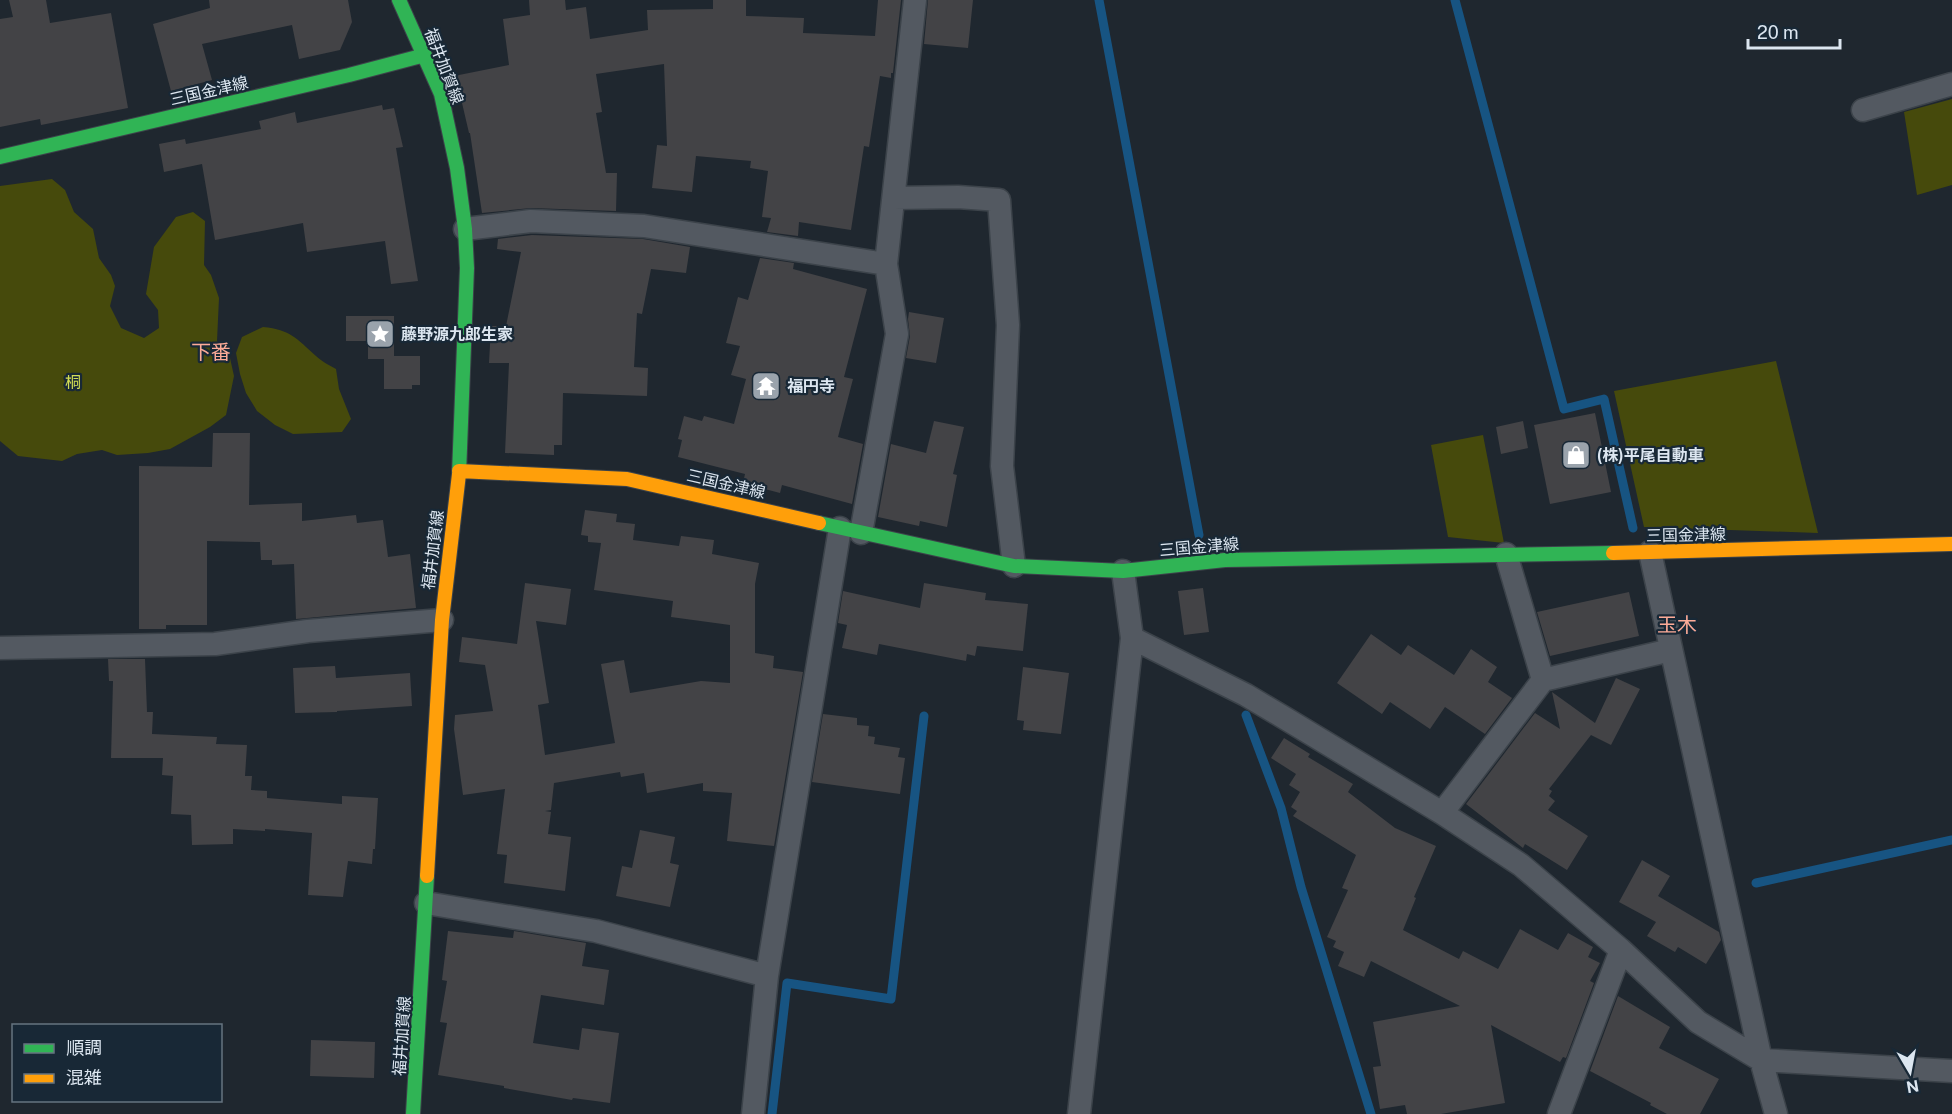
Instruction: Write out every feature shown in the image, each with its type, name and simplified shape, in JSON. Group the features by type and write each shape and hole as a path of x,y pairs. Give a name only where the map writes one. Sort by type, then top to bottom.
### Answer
{"main road":[{"name":"福井加賀線","path":"399,0 435,78 445,110 457,168 465,229 467,268 459,471 442,621 414,1114"},
{"name":"三国金津線","path":"0,157 424,55"},
{"name":"三国金津線","path":"459,471 627,479 1014,566 1123,571 1225,560 1952,544"}],"street":[{"path":"753,1114 767,976 851,530 897,334 886,264 915,0"},
{"path":"1863,110 1952,84"},
{"path":"894,198 958,197 999,200 1008,324 1002,466 1014,566"},
{"path":"465,229 531,221 645,226 886,264"},
{"path":"1650,552 1761,1060 1776,1114"},
{"path":"1506,554 1543,680"},
{"path":"1079,1114 1132,638 1123,571"},
{"path":"0,648 215,644 308,631 442,621"},
{"path":"1132,638 1246,695 1442,813 1521,865 1621,950 1698,1022 1761,1060 1952,1071"},
{"path":"1442,813 1543,680 1671,650"},
{"path":"426,903 596,931 767,976"},
{"path":"1559,1114 1621,950"}],"green space":[{"path":"1952,99 1952,185 1917,195 1904,112"},
{"name":"桐","path":"52,179 65,190 74,212 93,229 99,258 111,275 115,286 110,306 121,328 144,338 159,328 158,310 146,294 154,247 176,217 193,212 205,221 204,265 211,275 219,298 217,341 230,358 234,376 226,415 210,427 170,449 117,455 102,450 77,454 62,461 18,456 0,441 0,186"},
{"path":"263,327 280,330 293,336 320,360 336,369 339,389 351,419 342,432 293,434 275,425 257,411 246,393 236,353 242,337"},
{"path":"1776,361 1818,533 1644,527 1614,391"},
{"path":"1483,435 1504,543 1448,537 1431,445"}],"building":[{"path":"9,0 46,0 50,23 111,13 128,108 41,125 40,119 0,127 0,19 13,17"},
{"path":"209,0 348,0 352,22 340,50 299,59 292,25 202,44 212,80 171,91 153,24 210,8"},
{"path":"529,0 565,0 566,10 586,7 590,39 648,30 647,10 713,9 713,0 746,0 746,16 804,18 803,33 875,36 878,0 901,0 893,73 891,73 891,78 880,76 869,147 864,146 851,230 799,222 798,236 767,232 771,218 762,217 768,171 750,168 751,161 696,156 692,192 652,188 657,145 667,146 664,64 596,74 602,112 596,113 606,173 617,173 616,211 531,208 482,213 470,133 454,76 509,65 503,19 530,15"},
{"path":"928,0 973,0 968,48 924,44"},
{"path":"382,105 383,110 394,108 403,147 396,148 418,281 391,284 385,241 307,252 303,223 215,240 202,164 164,172 159,144 185,139 186,144 261,129 259,121 295,112 297,123"},
{"path":"532,235 643,239 690,247 686,273 651,269 642,314 637,313 634,367 648,368 647,396 563,393 562,445 554,445 554,455 505,453 509,363 489,363 491,326 506,326 521,252 497,249 498,239"},
{"path":"760,258 794,263 793,269 867,289 844,377 853,379 838,437 863,444 852,504 782,485 780,493 743,483 745,474 678,457 682,440 678,439 684,416 702,421 704,416 734,424 746,379 731,375 740,346 726,343 738,297 748,300"},
{"path":"909,312 944,318 936,363 906,358 910,336"},
{"path":"346,316 394,316 394,356 420,356 420,385 412,385 412,389 384,389 384,359 368,359 368,341 346,341"},
{"name":"(株)平尾自動車","path":"1595,413 1611,492 1550,504 1534,425"},
{"path":"934,421 964,427 953,474 957,475 947,527 920,521 919,526 878,517 891,444 926,453"},
{"path":"1523,421 1528,448 1501,454 1496,427"},
{"path":"213,433 250,433 249,505 302,503 302,521 356,515 357,523 383,520 388,557 410,554 416,608 296,619 294,564 272,565 272,560 261,560 260,542 207,541 207,625 166,625 166,629 139,629 139,466 212,467"},
{"path":"585,510 617,514 616,522 635,524 633,540 679,546 681,536 714,540 712,554 759,563 755,584 755,653 774,656 773,668 803,672 774,846 727,841 732,793 703,791 703,783 647,793 644,773 621,777 620,772 554,783 551,810 545,811 551,812 548,834 571,837 565,891 504,883 507,855 497,854 505,789 463,795 454,729 455,715 493,711 485,665 459,662 462,637 517,644 525,583 571,589 566,625 536,621 549,703 538,705 545,755 615,743 601,664 624,660 630,693 701,681 730,683 730,625 671,617 673,601 594,590 601,543 588,542 588,536 581,535"},
{"path":"924,583 986,593 985,600 1028,604 1023,651 977,646 975,656 967,654 966,661 879,644 877,655 842,648 847,625 838,623 843,591 920,608"},
{"path":"1203,588 1209,632 1184,635 1178,591"},
{"path":"1629,592 1639,636 1550,656 1537,612"},
{"path":"1371,634 1401,655 1408,645 1454,675 1471,649 1497,667 1488,682 1512,698 1485,734 1445,707 1430,729 1390,702 1382,714 1337,683"},
{"path":"108,659 145,659 147,712 153,712 152,734 217,737 216,744 247,745 245,776 252,776 251,790 267,791 267,798 342,804 342,796 378,798 372,864 348,861 343,897 308,895 312,833 233,829 233,844 192,845 191,815 171,814 173,776 162,775 163,758 111,758 113,681 109,681"},
{"path":"335,666 336,678 410,673 412,706 295,713 293,668"},
{"path":"1023,667 1069,673 1061,734 1023,730 1024,721 1017,720"},
{"path":"1616,678 1640,689 1611,745 1591,735 1549,789 1552,791 1549,796 1555,801 1548,810 1588,836 1567,870 1525,844 1523,848 1466,804 1535,713 1560,729 1552,692 1595,723"},
{"path":"823,714 857,718 857,725 869,726 868,736 875,737 874,744 900,748 898,757 905,758 900,794 812,782"},
{"path":"1284,738 1310,754 1308,757 1353,784 1348,792 1395,828 1436,846 1414,897 1416,898 1403,930 1459,959 1463,951 1498,969 1520,929 1558,950 1568,933 1593,947 1588,957 1600,963 1590,981 1594,983 1566,1058 1563,1057 1560,1062 1491,1025 1505,1103 1441,1114 1407,1114 1405,1105 1380,1109 1373,1067 1381,1066 1373,1022 1460,1006 1371,961 1364,977 1338,966 1344,952 1333,947 1336,941 1327,937 1348,890 1342,888 1356,855 1293,816 1297,811 1291,807 1300,792 1289,785 1296,774 1271,758"},
{"path":"640,830 675,837 670,863 679,865 670,907 616,896 622,866 632,868"},
{"path":"1642,860 1670,876 1658,896 1719,932 1721,940 1706,964 1678,947 1675,952 1647,936 1656,922 1619,902"},
{"path":"448,931 513,938 514,931 586,943 582,966 609,970 604,1005 541,995 533,1043 579,1050 582,1028 619,1033 610,1103 573,1098 572,1100 438,1075 447,1023 440,1022 447,981 442,980"},
{"path":"1618,996 1670,1027 1659,1048 1719,1079 1700,1114 1667,1114 1650,1105 1651,1103 1590,1071"},
{"path":"311,1040 375,1042 374,1078 310,1076"}],"waterway":[{"path":"1099,0 1199,535"},
{"path":"1455,0 1564,409 1604,399 1633,528"},
{"path":"1246,715 1281,808 1301,887 1371,1114"},
{"path":"772,1114 787,983 891,999 924,716"},
{"path":"1756,883 1952,840"}],"traffic: fast":[{"path":"399,0 441,94 457,168 465,229 467,268 459,474"},
{"path":"0,157 425,55"},
{"path":"819,523 1014,566 1123,571 1225,560 1613,553"},
{"path":"413,1114 427,876"}],"traffic: slow":[{"path":"459,471 627,479 819,523"},
{"path":"427,876 442,620 459,474"},
{"path":"1613,553 1952,544"}],"place":[{"name":"藤野源九郎生家","path":"380,334"},
{"name":"福円寺","path":"766,386"},
{"name":"(株)平尾自動車","path":"1576,455"}],"district":[{"name":"下番","path":"211,352"},
{"name":"玉木","path":"1677,625"}]}
